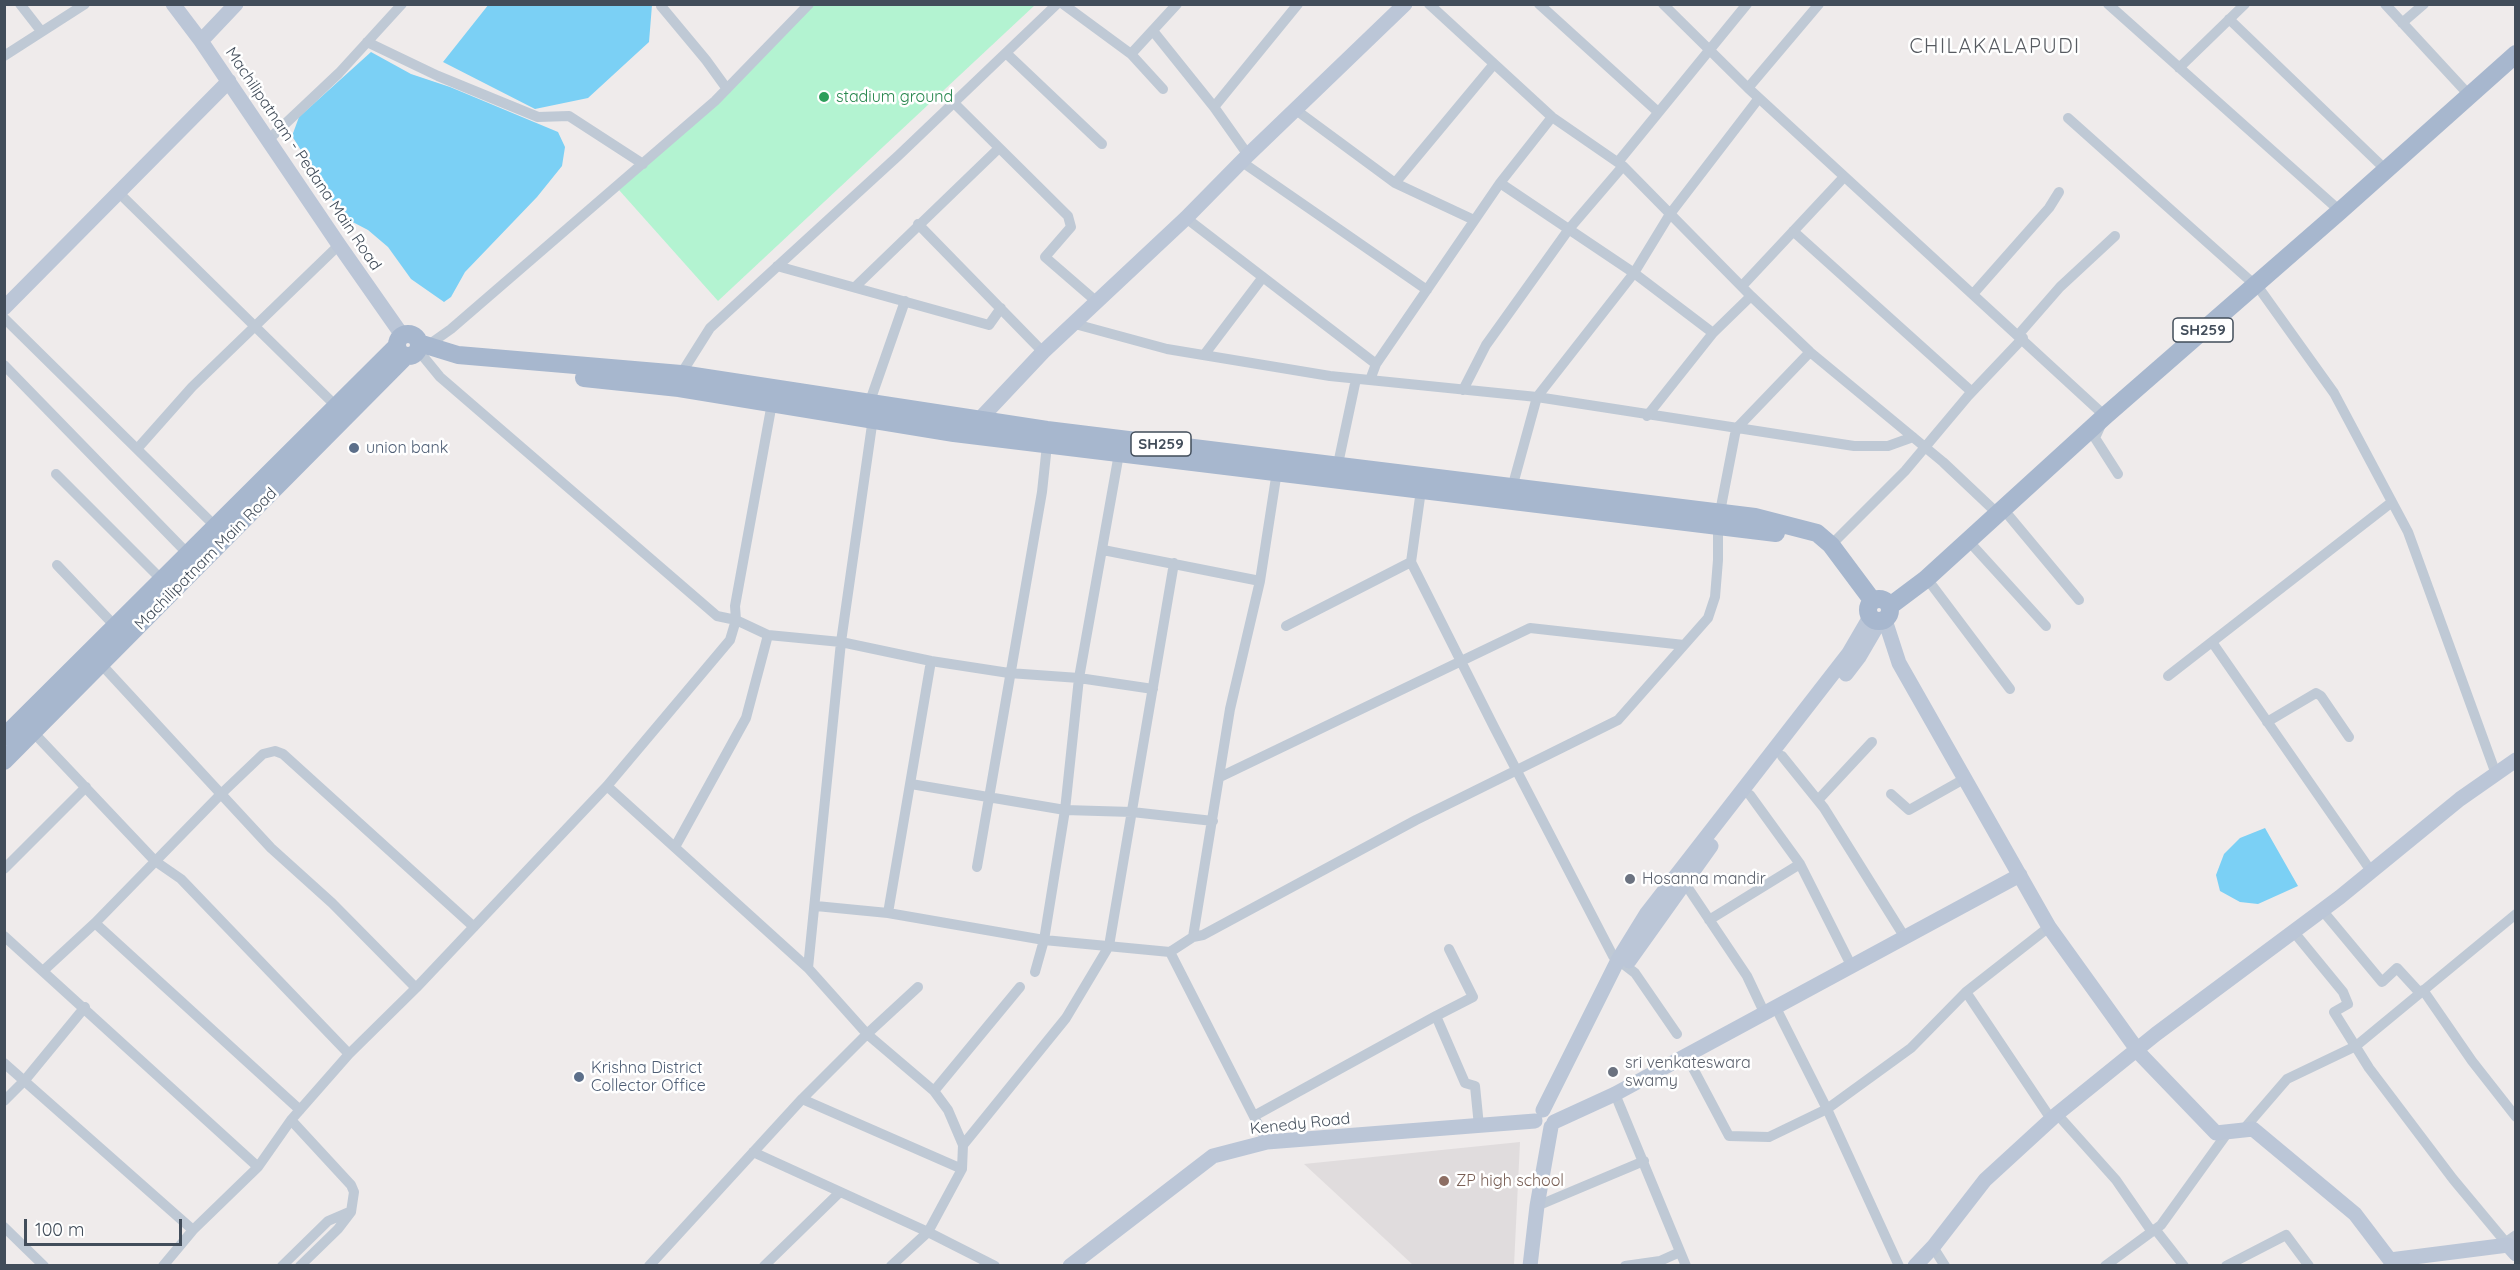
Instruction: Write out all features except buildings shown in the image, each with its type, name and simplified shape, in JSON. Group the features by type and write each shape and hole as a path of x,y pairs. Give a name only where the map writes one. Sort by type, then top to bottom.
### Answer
{"main road":[{"name":"SH259","path":"1880,612 1926,579 2095,438 2340,211 2516,54"},
{"name":"SH259","path":"1880,612 1931,584 1974,547 2003,514 2105,416 2516,68"},
{"name":"SH259","path":"413,348 458,355 681,374 871,411 976,428 1121,446 1277,471 1421,490 1719,519 1755,517 1817,533 1830,545 1880,612"},
{"name":"SH259","path":"413,348 456,364 679,388 772,403 871,411"},
{"name":"Machilipatnam Main Road","path":"4,761 101,664 277,476 336,406 413,348"},
{"name":"Machilipatnam Main Road","path":"4,737 216,527 277,476 413,348"},
{"name":"SH259","path":"976,428 1047,445 1121,446 1338,464 1719,519 1784,534 1821,547 1880,612"}],"street":[{"path":"20,4 42,32"},
{"path":"4,56 85,4"},
{"name":"Machilipatnam - Pedana Main Road","path":"173,4 229,81 339,245 413,348"},
{"path":"201,41 236,4"},
{"path":"268,140 339,73 402,4"},
{"path":"809,4 727,89 643,164 451,329 413,348 440,377 717,616 736,620 768,635 841,642 931,661 1008,673 1079,678 1153,689"},
{"path":"681,374 710,328 1058,4"},
{"path":"1063,4 1131,54 1163,88"},
{"path":"1131,54 1177,4"},
{"path":"1214,107 1298,4"},
{"path":"976,428 1043,352 1186,218 1405,4"},
{"path":"1429,4 1552,117 1620,164 1810,352 2003,514 2079,600"},
{"path":"1539,4 1658,112"},
{"path":"1663,4 1748,88 2021,336 2105,416 2095,438 2118,474"},
{"path":"1463,390 1486,345 1569,229 1658,112 1747,4"},
{"path":"1748,88 1819,4"},
{"path":"2108,4 2340,211"},
{"path":"2179,68 2245,4"},
{"path":"2385,4 2469,95"},
{"path":"2402,23 2424,4"},
{"path":"661,6 727,89"},
{"path":"2229,19 2386,170"},
{"path":"1154,31 1214,107 1245,158 1427,290"},
{"path":"367,42 438,76 538,117 569,116 643,164"},
{"path":"1006,53 1102,144"},
{"path":"1395,183 1494,64"},
{"path":"4,308 229,81"},
{"path":"1512,488 1536,397 1634,273 1670,214 1759,98"},
{"path":"954,103 1068,216 1071,227 1045,257 1097,302"},
{"path":"1296,110 1395,183 1474,220"},
{"path":"1370,380 1376,364 1474,220 1552,117"},
{"path":"2068,118 2258,288 2334,393 2408,532 2496,774"},
{"path":"855,287 998,148"},
{"path":"1742,286 1844,177"},
{"path":"1500,183 1634,273 1713,333"},
{"path":"118,192 336,406"},
{"path":"1973,294 2049,208 2059,192"},
{"path":"1186,218 1376,364"},
{"path":"918,224 1043,352"},
{"path":"1793,231 1972,392"},
{"path":"1830,545 1926,448 2061,287 2115,236"},
{"path":"137,449 192,387 339,245"},
{"path":"777,266 989,325 1001,308"},
{"path":"1204,355 1263,278"},
{"path":"1647,416 1713,333 1751,296"},
{"path":"808,968 841,642 871,411 905,301"},
{"path":"4,318 216,527"},
{"path":"1075,324 1167,349 1356,379 1536,397 1647,416 1867,447 1895,444 1913,437"},
{"path":"816,906 888,913 1044,940 1170,952 1193,937 1203,934 1416,820 1618,720 1708,618 1715,597 1719,519 1736,429 1810,352"},
{"path":"4,365 188,554"},
{"path":"1338,464 1356,379"},
{"path":"163,1266 193,1230 258,1167 291,1120 349,1054 416,988 607,786 730,640 736,620 735,606 772,403"},
{"path":"977,867 1047,445"},
{"path":"1035,972 1044,940 1065,810 1079,678 1121,446"},
{"path":"1193,937 1230,709 1260,580 1277,471"},
{"path":"56,474 162,580"},
{"path":"1421,490 1411,562 1613,956 1635,973 1677,1034"},
{"path":"2168,676 2392,502"},
{"path":"1974,547 2046,626"},
{"path":"1103,550 1260,580"},
{"path":"1286,626 1411,562"},
{"path":"963,1145 1066,1018 1109,946 1174,563"},
{"path":"57,565 115,626"},
{"path":"1931,584 2010,689"},
{"path":"1622,962 1859,657 1880,612"},
{"path":"1880,612 1899,663 2049,927 2138,1051 2216,1133 2253,1129 2355,1214 2387,1263 2511,1244"},
{"path":"1530,1266 1547,1119 1647,913 1880,612"},
{"path":"1220,777 1530,628 1684,645"},
{"path":"675,847 746,718 768,635"},
{"path":"2212,642 2371,871"},
{"path":"888,913 931,661"},
{"path":"101,664 271,848 332,903 416,988"},
{"path":"2267,722 2316,693 2321,696 2349,737"},
{"path":"33,732 155,861 181,879 349,1054"},
{"path":"1818,800 1872,742"},
{"path":"43,971 95,923 263,754 275,751 283,754 474,927"},
{"path":"1782,756 1818,800 1904,936"},
{"path":"1915,1266 1933,1247 1985,1180 2054,1117 2138,1051 2156,1034 2294,932 2516,760"},
{"path":"1891,794 1909,810 1928,804 1964,779"},
{"path":"911,784 1065,810 1132,812 1213,821"},
{"path":"607,786 808,968 867,1034 934,1090 948,1110 963,1145 962,1169 928,1232 891,1266"},
{"path":"4,869 86,787"},
{"path":"1750,795 1800,864 1851,965"},
{"path":"1709,920 1800,864"},
{"name":"Kenedy Road","path":"1070,1266 1213,1156 1267,1142 1547,1119 1615,1094 2020,875"},
{"path":"1683,882 1770,1009 1827,1109 1899,1266"},
{"path":"2322,910 2382,982 2397,968 2421,992 2516,1117"},
{"path":"2105,1266 2161,1225 2235,1131 2287,1078 2356,1046 2516,914"},
{"path":"95,923 300,1110"},
{"path":"1686,1055 1729,1137 1769,1137 1827,1109 1911,1048 1966,992 2049,927"},
{"path":"2294,932 2343,992 2348,1004 2334,1012 2369,1068 2453,1179 2511,1244"},
{"path":"4,936 85,1007 258,1167"},
{"path":"1254,1116 1473,997 1449,950"},
{"path":"1170,952 1267,1142"},
{"path":"655,1264 802,1099 918,987"},
{"path":"934,1090 1020,987"},
{"path":"1966,992 2054,1117 2116,1180 2154,1231 2184,1266"},
{"path":"4,1101 25,1080 85,1007"},
{"path":"1436,1016 1465,1083 1475,1086 1479,1126"},
{"path":"4,1063 193,1230"},
{"path":"1615,1094 1686,1266"},
{"path":"802,1099 962,1169"},
{"path":"291,1120 351,1185 354,1199 351,1212 338,1229 300,1266"},
{"path":"753,1152 928,1232 995,1266"},
{"path":"1536,1206 1644,1161"},
{"path":"764,1266 840,1192"},
{"path":"282,1266 328,1221 351,1212"},
{"path":"4,1227 44,1266"},
{"path":"2226,1266 2249,1261 2286,1235 2309,1266"},
{"path":"1933,1247 1945,1266"},
{"path":"1625,1266 1660,1261 1680,1252"}],"shaded area":[{"path":"1520,1142 1514,1265 1413,1265 1304,1164"}],"green space":[{"name":"stadium ground","path":"807,5 1035,5 718,301 619,190"}],"water":[{"path":"489,4 652,5 649,42 588,98 535,109 443,62"},
{"path":"371,52 411,74 450,87 558,132 565,147 562,166 537,197 465,272 451,297 444,302 411,279 388,247 368,230 343,217 292,136 299,117"},
{"path":"2265,828 2298,886 2258,904 2240,902 2220,891 2216,875 2224,854 2240,838"}],"place":[{"name":"stadium ground","path":"824,97"},
{"name":"union bank","path":"354,448"},
{"name":"Hosanna mandir","path":"1630,879"},
{"name":"sri venkateswara swamy","path":"1613,1072"},
{"name":"Krishna District Collector Office","path":"579,1077"},
{"name":"ZP high school","path":"1444,1181"}],"district":[{"name":"CHILAKALAPUDI","path":"1995,47"}]}
